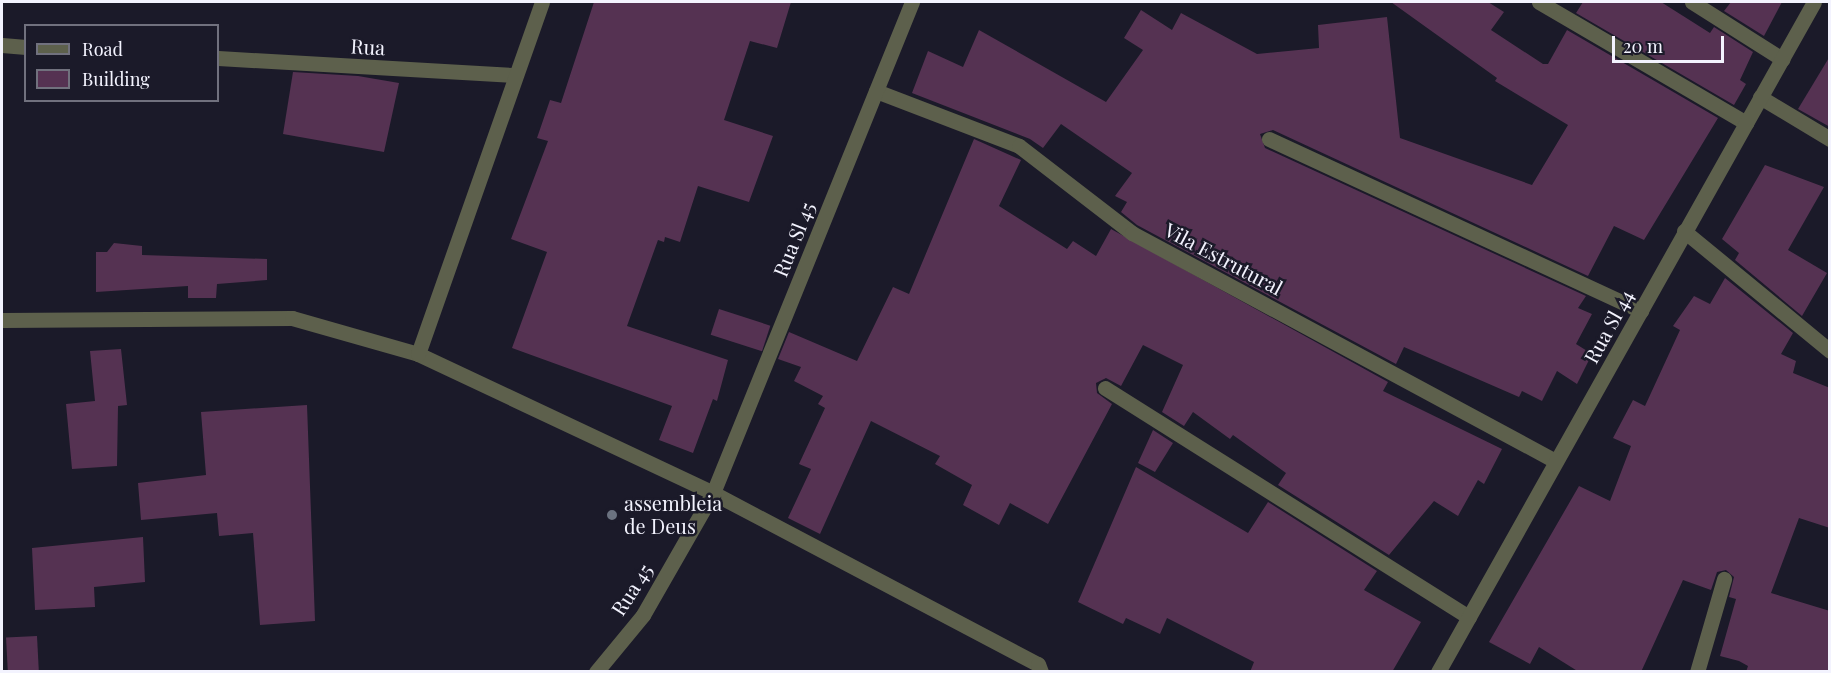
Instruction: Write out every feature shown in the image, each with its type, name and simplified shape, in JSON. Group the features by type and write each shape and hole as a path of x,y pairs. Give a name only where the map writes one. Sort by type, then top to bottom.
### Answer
{"street":[{"path":"418,354 542,2"},
{"name":"Rua Sl 45","path":"714,493 912,2"},
{"path":"1539,2 1746,123"},
{"path":"1692,2 1782,59"},
{"name":"Rua Sl 44","path":"1438,672 1814,2"},
{"path":"2,45 24,47"},
{"name":"Rua","path":"219,58 516,75"},
{"name":"Vila Estrutural","path":"876,91 1019,146 1132,233 1556,461"},
{"path":"1760,97 1830,139"},
{"path":"1269,138 1641,310"},
{"path":"1684,231 1830,351"},
{"path":"2,320 292,318 418,354 714,493 1038,664 1041,672"},
{"path":"1105,388 1469,617"},
{"name":"Rua 45","path":"596,672 643,615 714,493"},
{"path":"1697,672 1724,579"}],"building":[{"path":"594,2 791,2 777,48 750,41 724,120 773,136 749,202 698,186 680,242 665,237 664,242 658,240 627,326 728,360 717,401 713,399 693,453 659,440 672,406 512,348 547,252 511,239 548,141 537,138 550,100 561,103"},
{"path":"1391,2 1488,2 1504,12 1491,30 1543,64 1548,64 1567,30 1718,118 1644,240 1614,226 1588,276 1273,130 1260,134 1265,148 1586,296 1578,308 1592,314 1576,344 1592,354 1577,384 1557,371 1542,401 1522,391 1519,397 1404,347 1396,364 1137,225 1121,212 1127,202 1115,196 1132,173 1061,124 1043,148 1030,139 912,93 928,51 963,67 979,30 1106,102 1143,50 1124,38 1141,10 1172,30 1181,13 1257,54 1319,48 1318,25 1387,17 1400,138 1532,185 1568,125 1495,81 1497,78"},
{"path":"1583,2 1661,2 1710,33 1714,27 1753,52 1740,80 1746,84 1734,105 1576,13"},
{"path":"1731,2 1782,2 1764,36 1724,11"},
{"path":"1830,56 1830,127 1798,109"},
{"path":"293,72 358,76 399,83 384,152 283,134"},
{"path":"974,139 1021,160 999,206 1067,249 1073,241 1096,256 1111,229 1388,382 1383,391 1502,449 1484,484 1478,480 1458,516 1434,501 1389,555 1278,485 1286,473 1233,435 1230,439 1193,412 1184,426 1162,412 1183,365 1143,345 1121,386 1106,378 1096,383 1097,393 1112,404 1048,524 1010,503 999,525 963,505 972,485 935,464 940,456 871,421 820,534 788,518 811,469 799,464 825,408 818,404 823,396 794,381 801,367 778,359 789,332 857,361 893,287 909,294"},
{"path":"1765,165 1824,187 1788,250 1827,273 1802,316 1735,260 1739,253 1722,239"},
{"path":"114,243 142,246 142,255 267,259 267,280 217,284 216,298 188,298 188,286 96,292 96,252 107,252"},
{"path":"1725,278 1793,333 1781,354 1796,361 1793,373 1830,388 1830,528 1799,518 1771,593 1830,611 1830,672 1746,672 1748,666 1720,656 1736,599 1729,597 1734,577 1726,570 1717,572 1711,590 1683,580 1641,672 1579,672 1539,647 1530,664 1489,642 1579,486 1610,501 1631,446 1613,438 1633,400 1645,406 1680,330 1673,326 1694,296 1710,304"},
{"path":"719,309 770,326 762,351 711,335"},
{"path":"121,349 127,405 118,406 117,466 72,469 66,404 95,401 90,351"},
{"path":"307,405 315,621 260,625 253,533 219,536 217,513 141,520 138,483 206,475 201,412"},
{"path":"1153,430 1173,443 1155,472 1138,463"},
{"path":"1136,467 1248,533 1268,502 1377,571 1364,590 1421,622 1392,672 1250,672 1254,662 1167,618 1160,634 1126,618 1123,624 1078,602"},
{"path":"143,537 145,582 94,587 95,607 35,610 32,548"},
{"path":"37,636 39,672 8,672 6,638"}],"place":[{"name":"assembleia de Deus","path":"612,515"}]}
